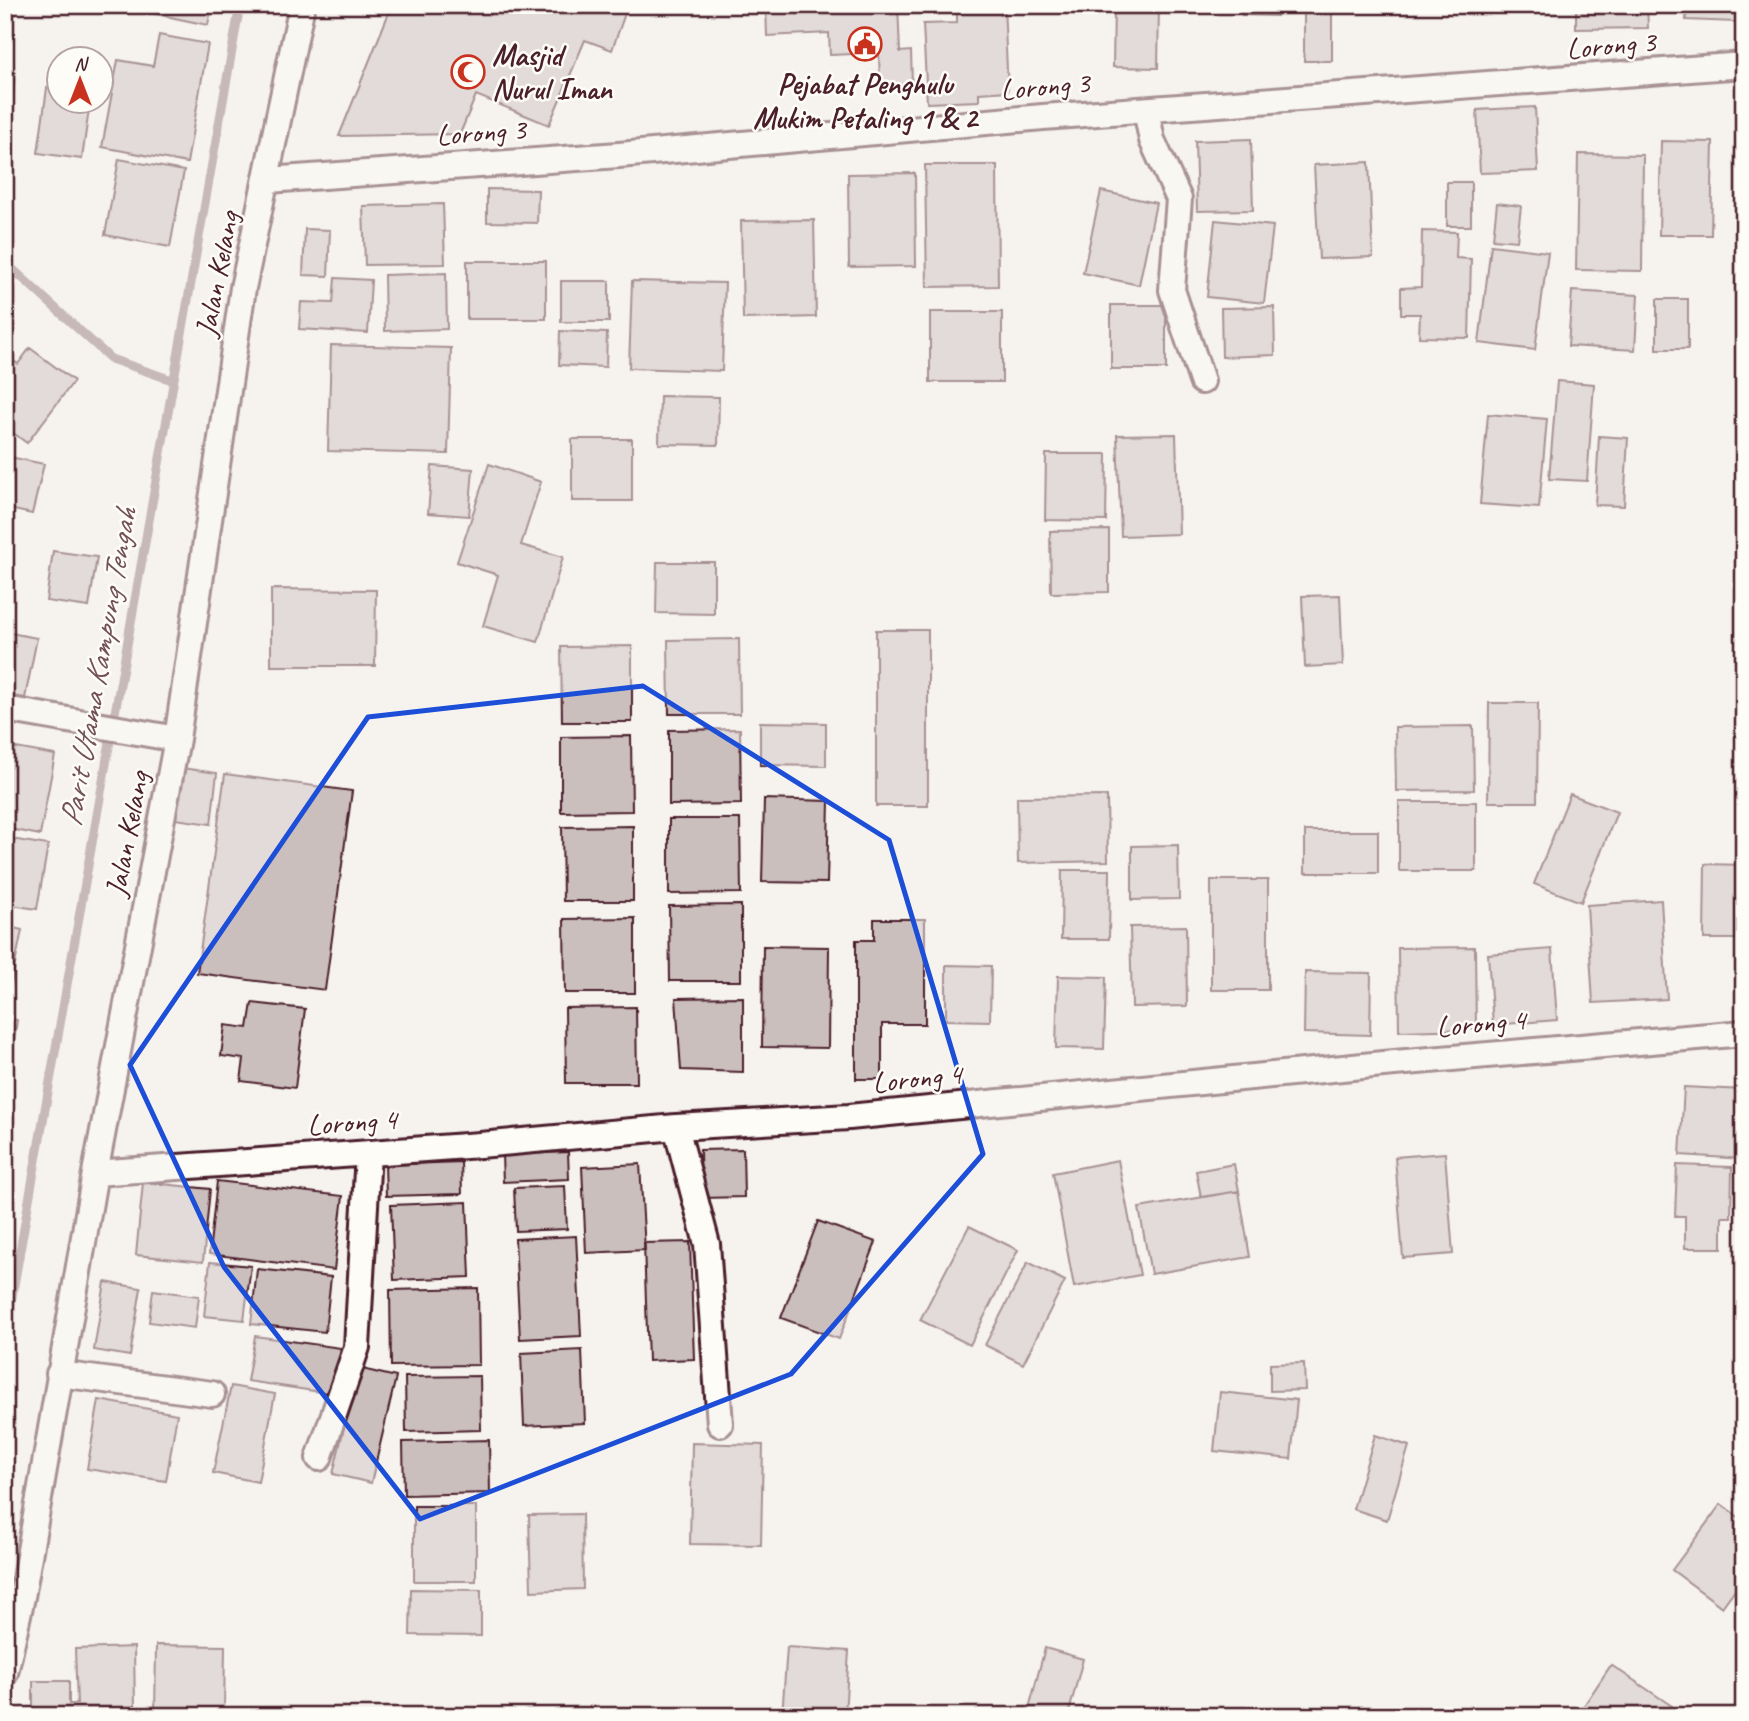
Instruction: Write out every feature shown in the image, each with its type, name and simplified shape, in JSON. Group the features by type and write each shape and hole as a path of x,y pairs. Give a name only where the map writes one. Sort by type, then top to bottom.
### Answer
{"street":[{"name":"Jalan Kelang","path":"5,1673 22,1597 95,1173 177,739 243,288 268,180 302,5"},
{"name":"Lorong 3","path":"268,180 619,155 1146,110 1744,65"},
{"path":"1146,110 1152,140 1179,199 1172,290 1202,381"},
{"path":"5,709 177,739"},
{"name":"Lorong 4","path":"95,1173 849,1116 1383,1063 1744,1033"},
{"path":"676,1127 706,1244 720,1424"},
{"path":"319,1458 357,1347 368,1153"},
{"path":"59,1374 212,1394"}],"highlighted area":[{"path":"643,686 889,840 983,1154 791,1374 420,1519 224,1267 130,1065 368,717"}],"building":[{"path":"113,5 212,5 208,25"},
{"name":"Masjid Nurul Iman","path":"392,5 628,5 612,50 585,40 549,125 476,95 460,134 339,136"},
{"name":"Pejabat Penghulu Mukim Petaling 1 & 2","path":"766,5 898,5 900,52 911,51 912,84 880,85 879,53 830,55 829,33 767,36"},
{"path":"957,5 1004,5 1008,91 979,93 979,101 927,103 923,24 957,23"},
{"path":"1114,5 1159,5 1158,68 1113,67"},
{"path":"1242,5 1278,5 1277,16 1242,15"},
{"path":"1304,5 1332,5 1332,61 1304,61"},
{"path":"1576,5 1647,5 1648,28 1576,29"},
{"path":"1687,5 1737,5 1736,22 1686,20"},
{"path":"159,35 208,44 187,163 102,147 108,116 116,116 118,60 153,66"},
{"path":"5,73 15,73 7,155 5,155"},
{"path":"46,95 46,116 88,116 82,159 38,153"},
{"path":"1535,107 1538,171 1480,173 1477,110"},
{"path":"1251,139 1253,210 1197,211 1195,141"},
{"path":"1661,141 1713,142 1711,235 1659,235"},
{"path":"1578,154 1643,155 1642,271 1576,270"},
{"path":"119,159 184,171 170,247 105,235"},
{"path":"1369,162 1373,257 1319,259 1314,165"},
{"path":"925,165 997,165 998,286 927,287"},
{"path":"915,173 916,266 849,267 848,174"},
{"path":"1447,182 1471,182 1471,226 1447,226"},
{"path":"487,189 538,190 537,223 487,222"},
{"path":"1101,191 1156,203 1139,285 1083,273"},
{"path":"1497,203 1521,206 1517,241 1493,239"},
{"path":"443,204 445,264 365,265 363,206"},
{"path":"814,220 816,317 743,319 741,221"},
{"path":"1215,220 1273,226 1264,303 1207,297"},
{"path":"305,229 330,230 328,276 303,275"},
{"path":"1422,231 1457,232 1456,258 1471,259 1469,338 1419,337 1420,314 1401,314 1401,288 1421,287"},
{"path":"1491,245 1548,252 1535,350 1479,343"},
{"path":"467,261 546,261 546,319 467,319"},
{"path":"446,273 447,329 385,331 384,275"},
{"path":"335,278 371,280 368,333 299,329 301,302 333,303"},
{"path":"561,281 609,281 609,322 561,322"},
{"path":"632,281 725,283 722,371 629,368"},
{"path":"1572,291 1638,295 1635,350 1568,346"},
{"path":"1657,299 1688,299 1688,349 1657,349"},
{"path":"1111,305 1166,305 1166,369 1111,369"},
{"path":"1274,307 1275,355 1222,357 1221,308"},
{"path":"930,312 1002,312 1002,382 930,382"},
{"path":"560,331 607,333 606,367 559,365"},
{"path":"331,345 451,348 448,454 328,451"},
{"path":"30,348 74,381 27,443 5,427 5,355 18,364"},
{"path":"1557,381 1594,384 1587,481 1549,479"},
{"path":"660,396 719,397 718,445 659,444"},
{"path":"1488,414 1547,419 1539,508 1480,504"},
{"path":"1176,434 1179,534 1121,536 1117,435"},
{"path":"1599,436 1628,438 1624,506 1595,505"},
{"path":"572,439 632,439 632,501 572,501"},
{"path":"1046,454 1107,454 1106,521 1045,520"},
{"path":"5,456 44,464 32,514 5,508"},
{"path":"489,464 541,482 521,545 563,557 538,642 483,626 498,575 457,562"},
{"path":"432,466 473,469 469,516 428,513"},
{"path":"1109,530 1109,592 1051,593 1050,531"},
{"path":"53,551 97,557 89,607 46,601"},
{"path":"657,562 714,562 714,614 656,613"},
{"path":"271,589 376,590 375,666 271,666"},
{"path":"1340,595 1343,665 1305,667 1302,596"},
{"path":"876,630 928,630 928,806 876,806"},
{"path":"5,632 37,638 25,698 5,695"},
{"path":"739,639 740,714 669,714 668,640"},
{"path":"632,646 632,722 562,722 561,647"},
{"path":"1489,703 1538,703 1537,802 1488,802"},
{"path":"760,722 826,723 826,766 760,765"},
{"path":"1473,726 1474,790 1396,791 1395,727"},
{"path":"740,729 741,804 669,805 669,730"},
{"path":"631,736 632,811 561,812 561,737"},
{"path":"5,746 55,755 40,835 5,828"},
{"path":"182,768 217,773 211,824 175,819"},
{"path":"225,774 352,791 325,990 197,973"},
{"path":"1570,794 1617,812 1581,902 1534,884"},
{"path":"1107,796 1108,861 1018,863 1017,797"},
{"path":"764,799 829,801 827,883 762,882"},
{"path":"1399,802 1476,802 1476,871 1399,871"},
{"path":"669,819 740,819 741,893 669,894"},
{"path":"633,826 633,901 563,901 562,827"},
{"path":"1305,831 1378,831 1378,873 1305,873"},
{"path":"5,838 48,845 37,909 5,904"},
{"path":"1178,845 1179,899 1132,900 1132,846"},
{"path":"1705,864 1744,865 1744,939 1704,939"},
{"path":"1062,870 1110,870 1109,939 1061,939"},
{"path":"1211,880 1268,880 1268,990 1211,990"},
{"path":"1661,900 1667,999 1593,1003 1587,905"},
{"path":"741,905 741,981 670,981 669,906"},
{"path":"635,918 635,993 565,993 564,919"},
{"path":"874,919 925,919 925,1024 882,1024 882,1079 856,1079 856,940 874,940"},
{"path":"5,926 22,930 10,989 5,988"},
{"path":"1186,926 1187,1006 1132,1007 1130,927"},
{"path":"763,946 829,947 828,1048 762,1047"},
{"path":"1475,947 1476,1029 1399,1031 1398,948"},
{"path":"1552,949 1557,1020 1493,1025 1488,954"},
{"path":"946,965 991,966 990,1021 946,1020"},
{"path":"1305,972 1371,973 1370,1035 1304,1033"},
{"path":"1058,976 1106,977 1104,1049 1056,1048"},
{"path":"743,997 743,1072 681,1070 676,998"},
{"path":"252,1003 305,1009 295,1088 241,1081 244,1059 221,1056 225,1025 248,1028"},
{"path":"636,1007 637,1083 566,1083 565,1008"},
{"path":"5,1018 17,1020 7,1091 5,1091"},
{"path":"1684,1087 1744,1090 1744,1159 1680,1155"},
{"path":"743,1149 744,1197 701,1198 700,1150"},
{"path":"568,1152 569,1179 503,1182 502,1155"},
{"path":"1445,1153 1453,1254 1403,1258 1395,1157"},
{"path":"1118,1160 1140,1275 1074,1287 1053,1173"},
{"path":"461,1162 462,1194 386,1196 385,1165"},
{"path":"640,1164 645,1250 586,1253 582,1167"},
{"path":"1234,1164 1239,1191 1201,1197 1196,1171"},
{"path":"1677,1165 1732,1167 1731,1217 1722,1217 1722,1248 1685,1248 1685,1216 1675,1216"},
{"path":"217,1181 343,1196 334,1270 209,1254"},
{"path":"143,1182 210,1189 203,1262 136,1255"},
{"path":"565,1186 567,1229 516,1231 514,1188"},
{"path":"1239,1191 1250,1257 1151,1274 1139,1208"},
{"path":"467,1202 470,1277 394,1280 391,1205"},
{"path":"818,1221 876,1242 839,1339 781,1318"},
{"path":"969,1226 1018,1250 970,1345 920,1320"},
{"path":"576,1236 581,1336 520,1339 515,1239"},
{"path":"690,1242 694,1359 648,1361 644,1243"},
{"path":"210,1262 251,1266 244,1320 204,1316"},
{"path":"1028,1262 1065,1281 1023,1364 985,1345"},
{"path":"257,1269 331,1277 325,1332 251,1324"},
{"path":"105,1282 141,1288 130,1356 94,1350"},
{"path":"478,1288 479,1365 391,1366 390,1290"},
{"path":"153,1290 199,1296 195,1328 149,1322"},
{"path":"255,1336 341,1348 334,1394 247,1381"},
{"path":"582,1350 585,1423 524,1426 521,1353"},
{"path":"1304,1363 1305,1390 1270,1391 1270,1364"},
{"path":"358,1368 396,1377 371,1483 333,1474"},
{"path":"480,1376 481,1430 406,1432 405,1377"},
{"path":"231,1386 275,1394 258,1482 213,1473"},
{"path":"1220,1392 1297,1400 1291,1459 1214,1451"},
{"path":"99,1400 177,1414 166,1481 87,1469"},
{"path":"1375,1435 1409,1446 1387,1520 1353,1509"},
{"path":"489,1440 490,1493 404,1495 403,1442"},
{"path":"692,1443 763,1445 761,1545 690,1544"},
{"path":"1721,1504 1744,1521 1744,1577 1722,1607 1672,1570"},
{"path":"414,1506 476,1506 476,1581 414,1581"},
{"path":"582,1514 583,1589 531,1591 529,1515"},
{"path":"411,1589 481,1590 481,1636 410,1635"},
{"path":"156,1645 225,1646 224,1716 155,1716"},
{"path":"134,1647 135,1709 111,1710 111,1716 42,1716 42,1713 33,1713 33,1681 69,1681 69,1704 77,1704 75,1649"},
{"path":"787,1647 849,1651 845,1716 782,1716"},
{"path":"1045,1648 1083,1659 1068,1716 1027,1716"},
{"path":"1611,1665 1672,1706 1666,1716 1577,1716"}],"waterway":[{"name":"Parit Utama Kampung Tengah","path":"5,1336 240,5"},
{"path":"5,262 111,359 172,380"}],"place":[{"name":"Pejabat Penghulu Mukim Petaling 1 & 2","path":"865,44"},
{"name":"Masjid Nurul Iman","path":"468,72"}]}
